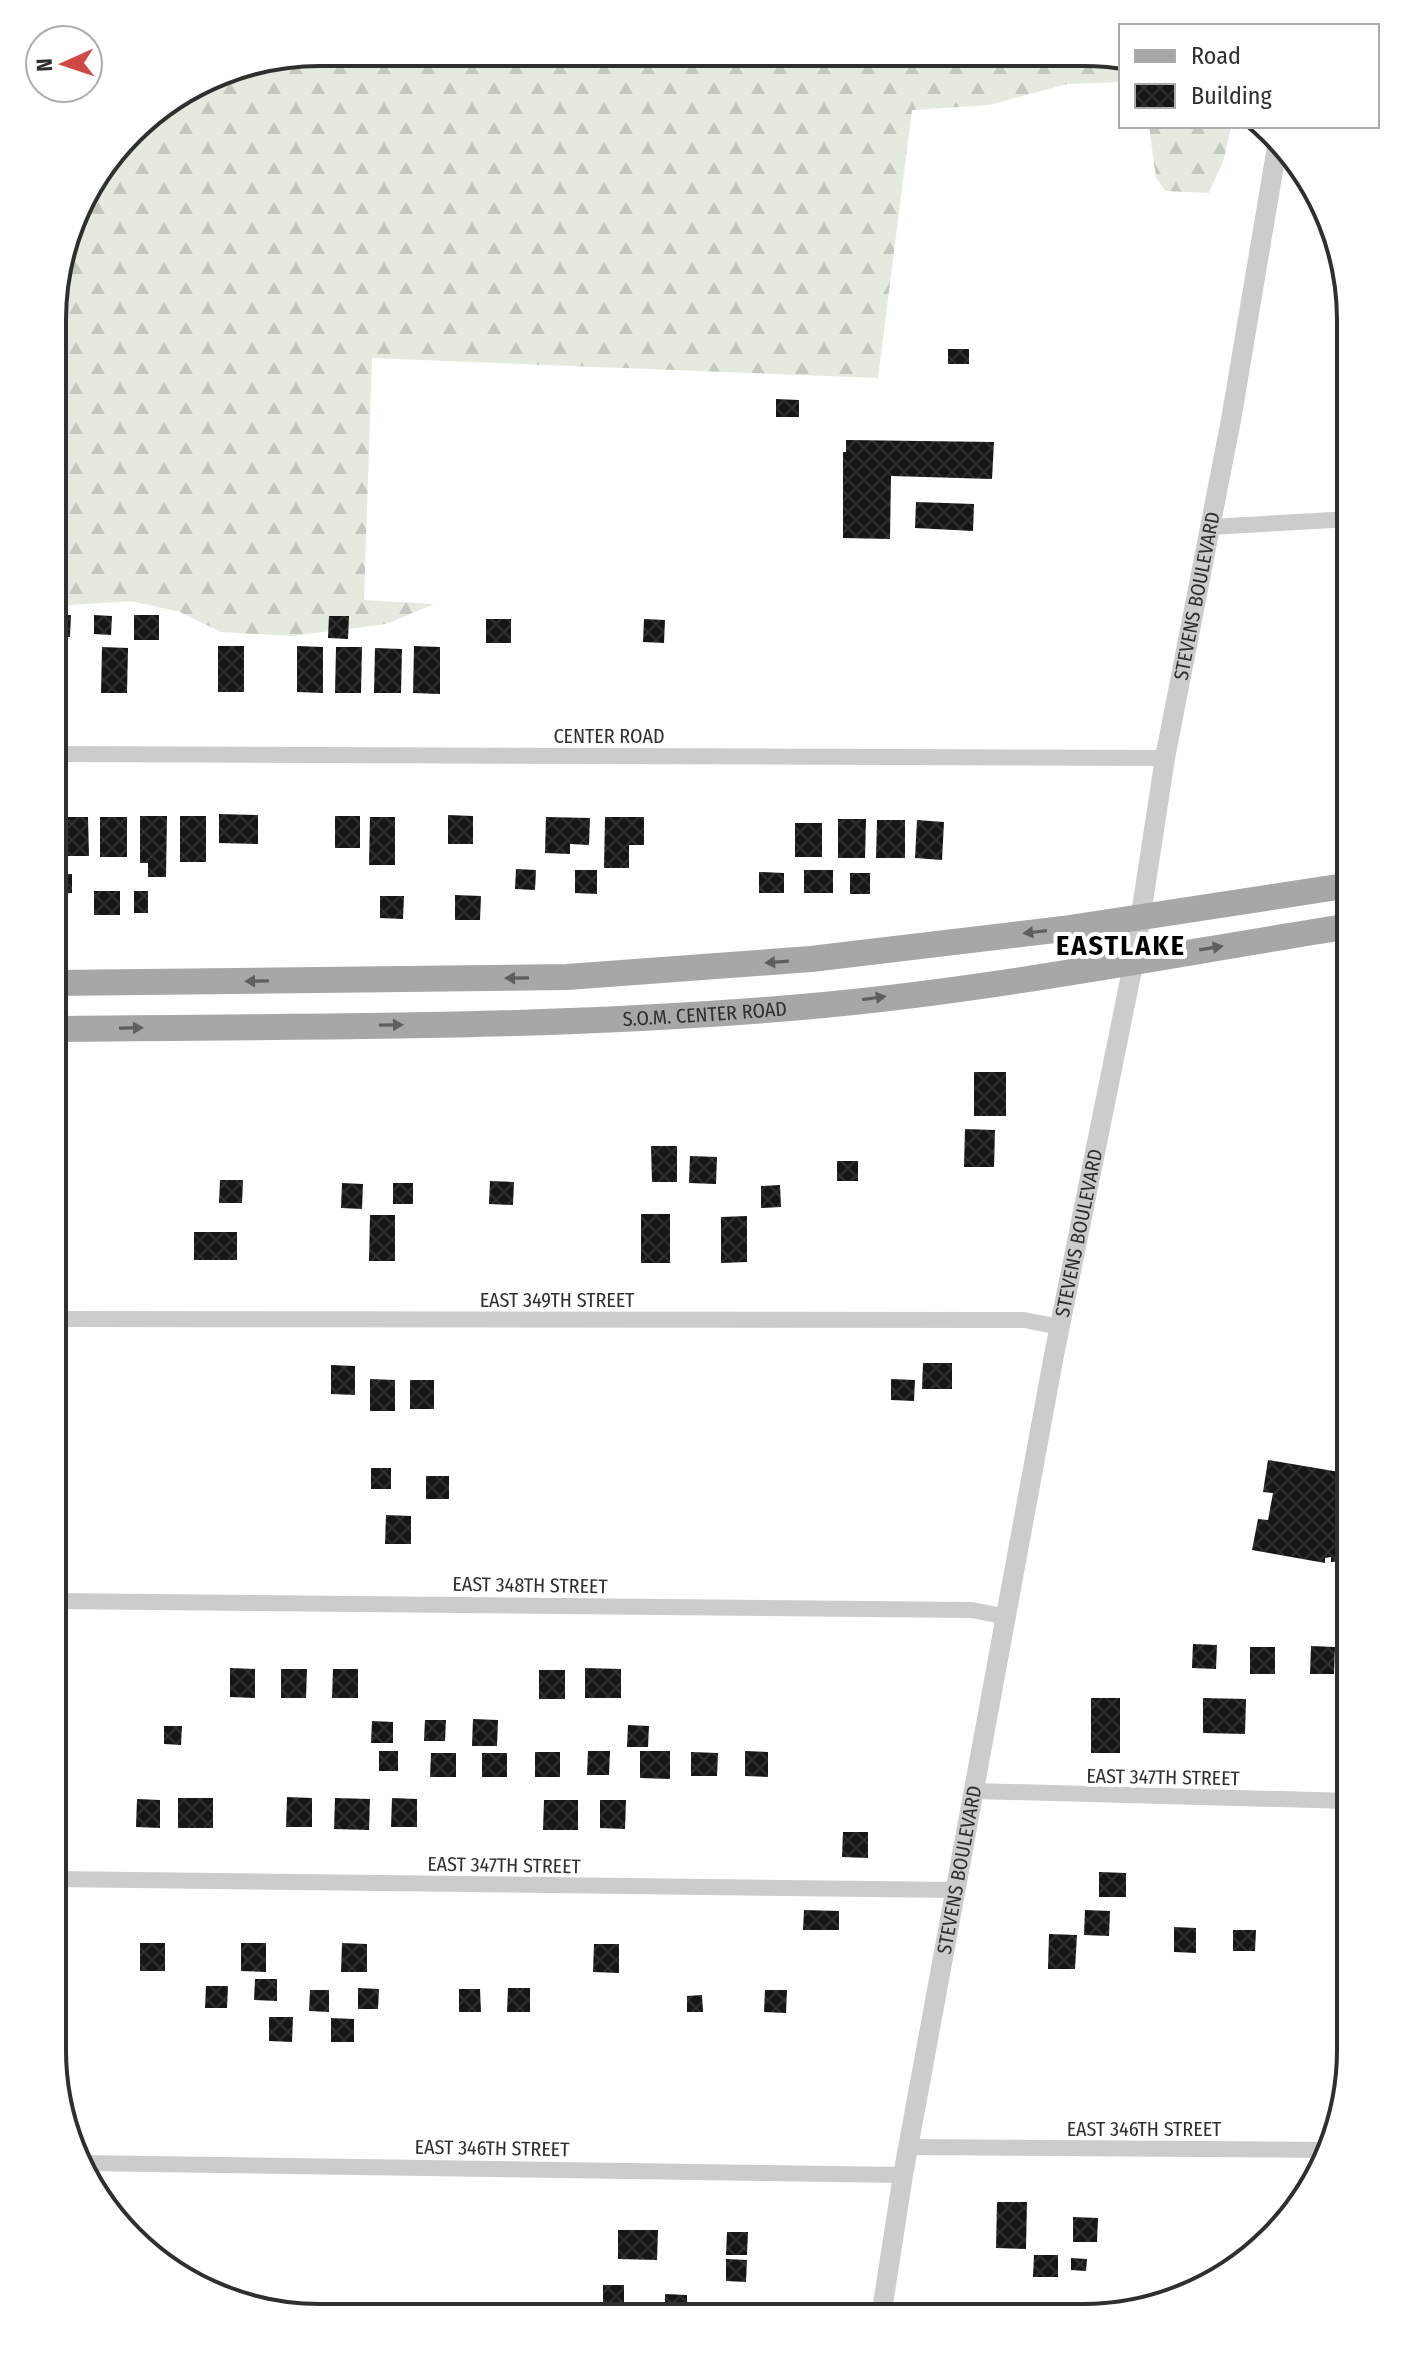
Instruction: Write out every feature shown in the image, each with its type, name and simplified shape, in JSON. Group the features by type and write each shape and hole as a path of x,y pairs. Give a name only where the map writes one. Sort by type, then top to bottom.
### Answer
{"main road":[{"path":"66,983 567,977 811,959 1337,887"},
{"name":"S.O.M. CENTER ROAD","path":"66,1029 559,1022 770,1009 829,1004 1337,928"}],"street":[{"name":"STEVENS BOULEVARD","path":"883,2304 903,2175 1060,1327 1134,960 1165,758 1210,527 1276,155"},
{"path":"1210,527 1337,520"},
{"name":"CENTER ROAD","path":"66,754 1165,758"},
{"name":"EAST 349TH STREET","path":"66,1319 1024,1320 1060,1327"},
{"name":"EAST 348TH STREET","path":"66,1601 972,1610 1007,1617"},
{"name":"EAST 347TH STREET","path":"975,1791 1336,1801"},
{"name":"EAST 347TH STREET","path":"66,1879 956,1890"},
{"name":"EAST 346TH STREET","path":"909,2147 1317,2150"},
{"name":"EAST 346TH STREET","path":"93,2163 903,2175"}],"green space":[{"path":"320,66 1083,66 1119,69 1119,82 1067,84 989,105 912,110 878,378 372,358 364,600 434,604 386,624 292,636 221,632 180,612 131,601 66,607 66,320 68,287 79,238 100,193 129,153 165,119 208,92 254,75 287,68"},
{"path":"1149,128 1231,128 1224,159 1209,193 1166,191 1156,178"}],"building":[{"path":"948,349 969,349 969,364 948,364"},
{"path":"776,399 799,400 799,417 776,417"},
{"path":"846,440 994,442 992,479 891,476 890,539 843,538 843,452 846,452"},
{"path":"916,502 974,504 973,531 915,528"},
{"path":"66,615 71,615 70,637 66,637"},
{"path":"94,615 112,616 111,635 94,634"},
{"path":"134,615 159,615 159,640 134,640"},
{"path":"329,616 349,616 348,639 328,638"},
{"path":"486,619 511,619 511,643 486,643"},
{"path":"644,619 665,620 664,643 643,642"},
{"path":"218,646 244,646 244,692 218,692"},
{"path":"297,646 323,647 323,693 297,692"},
{"path":"414,646 440,647 440,694 413,693"},
{"path":"102,647 128,648 127,693 101,693"},
{"path":"336,647 362,647 361,693 335,693"},
{"path":"375,648 402,649 401,693 374,693"},
{"path":"219,814 258,815 258,844 219,843"},
{"path":"448,815 473,816 473,844 448,844"},
{"path":"140,816 167,816 166,877 148,877 148,863 140,863"},
{"path":"180,816 206,816 206,862 180,862"},
{"path":"335,816 360,816 360,848 335,848"},
{"path":"66,817 88,817 89,856 66,856"},
{"path":"100,817 127,817 127,857 100,857"},
{"path":"370,817 395,817 395,865 369,865"},
{"path":"546,817 590,818 589,845 570,844 570,854 545,853"},
{"path":"605,817 644,817 644,845 629,845 629,868 604,868"},
{"path":"838,819 866,819 865,858 838,858"},
{"path":"877,820 905,820 905,858 876,858"},
{"path":"917,820 944,822 942,860 915,858"},
{"path":"795,823 822,823 822,857 795,857"},
{"path":"516,869 536,870 535,890 515,889"},
{"path":"575,870 597,870 597,894 575,893"},
{"path":"804,870 833,870 833,893 804,893"},
{"path":"759,872 784,873 784,893 759,893"},
{"path":"850,873 870,873 870,894 850,894"},
{"path":"66,874 72,874 72,893 66,893"},
{"path":"94,891 120,891 120,915 94,915"},
{"path":"134,891 148,891 148,913 134,913"},
{"path":"455,895 481,896 480,920 455,920"},
{"path":"380,896 404,896 403,919 380,918"},
{"path":"974,1072 1006,1072 1006,1116 974,1116"},
{"path":"965,1129 995,1130 994,1167 964,1167"},
{"path":"651,1146 677,1146 677,1182 652,1182"},
{"path":"690,1156 717,1157 716,1184 689,1183"},
{"path":"837,1161 858,1161 858,1181 837,1181"},
{"path":"220,1180 243,1180 242,1203 219,1203"},
{"path":"490,1181 514,1182 513,1205 489,1204"},
{"path":"342,1183 363,1184 362,1209 341,1208"},
{"path":"393,1183 413,1183 413,1204 393,1204"},
{"path":"780,1185 781,1207 761,1208 761,1186"},
{"path":"641,1214 670,1214 670,1263 641,1263"},
{"path":"370,1215 395,1215 395,1261 369,1261"},
{"path":"747,1216 747,1262 721,1263 721,1217"},
{"path":"194,1232 237,1232 237,1260 194,1260"},
{"path":"923,1363 952,1363 952,1389 922,1389"},
{"path":"331,1365 355,1366 355,1395 331,1394"},
{"path":"370,1379 395,1380 395,1411 370,1411"},
{"path":"891,1379 915,1380 914,1401 891,1400"},
{"path":"410,1380 434,1380 434,1409 410,1409"},
{"path":"1268,1460 1336,1472 1336,1562 1331,1562 1331,1557 1325,1558 1325,1563 1252,1550 1258,1519 1268,1520 1273,1493 1263,1492"},
{"path":"371,1468 391,1468 391,1489 371,1489"},
{"path":"426,1476 449,1476 449,1499 426,1499"},
{"path":"386,1515 411,1516 411,1544 385,1544"},
{"path":"1193,1644 1217,1645 1216,1669 1192,1668"},
{"path":"1311,1646 1335,1647 1334,1674 1310,1674"},
{"path":"1250,1647 1275,1647 1275,1674 1250,1674"},
{"path":"230,1668 255,1669 255,1698 230,1697"},
{"path":"585,1668 621,1669 621,1698 585,1698"},
{"path":"281,1669 307,1669 306,1698 281,1698"},
{"path":"333,1669 358,1669 358,1698 332,1698"},
{"path":"539,1670 565,1670 565,1699 539,1699"},
{"path":"1091,1698 1120,1698 1120,1753 1091,1753"},
{"path":"1203,1698 1246,1699 1245,1734 1203,1733"},
{"path":"473,1719 498,1720 497,1746 472,1746"},
{"path":"425,1720 446,1720 445,1741 424,1741"},
{"path":"372,1721 393,1722 393,1743 371,1743"},
{"path":"628,1725 649,1726 648,1747 627,1747"},
{"path":"164,1726 182,1726 181,1745 164,1744"},
{"path":"379,1751 398,1751 398,1771 379,1771"},
{"path":"588,1751 610,1751 609,1775 587,1775"},
{"path":"640,1751 670,1751 670,1779 640,1778"},
{"path":"745,1751 768,1752 768,1777 745,1776"},
{"path":"535,1752 560,1752 560,1777 535,1777"},
{"path":"691,1752 718,1753 717,1776 691,1776"},
{"path":"431,1753 456,1753 456,1777 430,1777"},
{"path":"482,1753 507,1753 507,1777 482,1777"},
{"path":"287,1797 312,1798 312,1827 286,1827"},
{"path":"178,1798 213,1798 213,1828 178,1828"},
{"path":"335,1798 370,1799 369,1830 334,1829"},
{"path":"392,1798 417,1799 417,1827 391,1827"},
{"path":"137,1799 160,1800 160,1828 136,1827"},
{"path":"544,1800 578,1800 578,1830 543,1830"},
{"path":"600,1800 626,1800 625,1829 600,1828"},
{"path":"843,1832 868,1832 868,1858 842,1857"},
{"path":"1099,1872 1126,1873 1126,1897 1099,1897"},
{"path":"804,1910 839,1911 839,1930 803,1930"},
{"path":"1085,1910 1110,1911 1109,1936 1084,1935"},
{"path":"1174,1927 1196,1928 1196,1953 1174,1952"},
{"path":"1233,1930 1256,1930 1255,1951 1233,1951"},
{"path":"1049,1934 1077,1935 1075,1969 1048,1969"},
{"path":"140,1943 165,1943 165,1971 140,1971"},
{"path":"241,1943 266,1943 266,1972 241,1971"},
{"path":"342,1943 367,1944 367,1972 341,1972"},
{"path":"594,1944 619,1944 619,1973 593,1972"},
{"path":"255,1979 277,1979 277,2001 254,2000"},
{"path":"206,1986 228,1986 227,2008 205,2008"},
{"path":"358,1988 379,1989 378,2009 358,2009"},
{"path":"508,1988 530,1988 530,2012 507,2012"},
{"path":"459,1989 480,1989 481,2012 459,2012"},
{"path":"310,1990 329,1990 329,2012 309,2011"},
{"path":"765,1990 787,1990 786,2013 764,2012"},
{"path":"702,1995 703,2012 687,2012 687,1996"},
{"path":"269,2017 293,2017 292,2042 269,2041"},
{"path":"331,2018 354,2019 354,2042 331,2042"},
{"path":"997,2202 1027,2202 1026,2249 996,2248"},
{"path":"1073,2217 1098,2218 1097,2242 1073,2242"},
{"path":"618,2230 658,2230 657,2260 618,2259"},
{"path":"727,2232 748,2232 747,2255 726,2255"},
{"path":"1034,2255 1058,2255 1058,2277 1033,2277"},
{"path":"1071,2258 1087,2259 1086,2271 1071,2270"},
{"path":"726,2259 747,2260 746,2282 726,2281"},
{"path":"603,2285 624,2285 624,2304 603,2304"},
{"path":"665,2294 687,2295 687,2304 665,2304"}],"district":[{"name":"EASTLAKE","path":"1121,945"}]}
